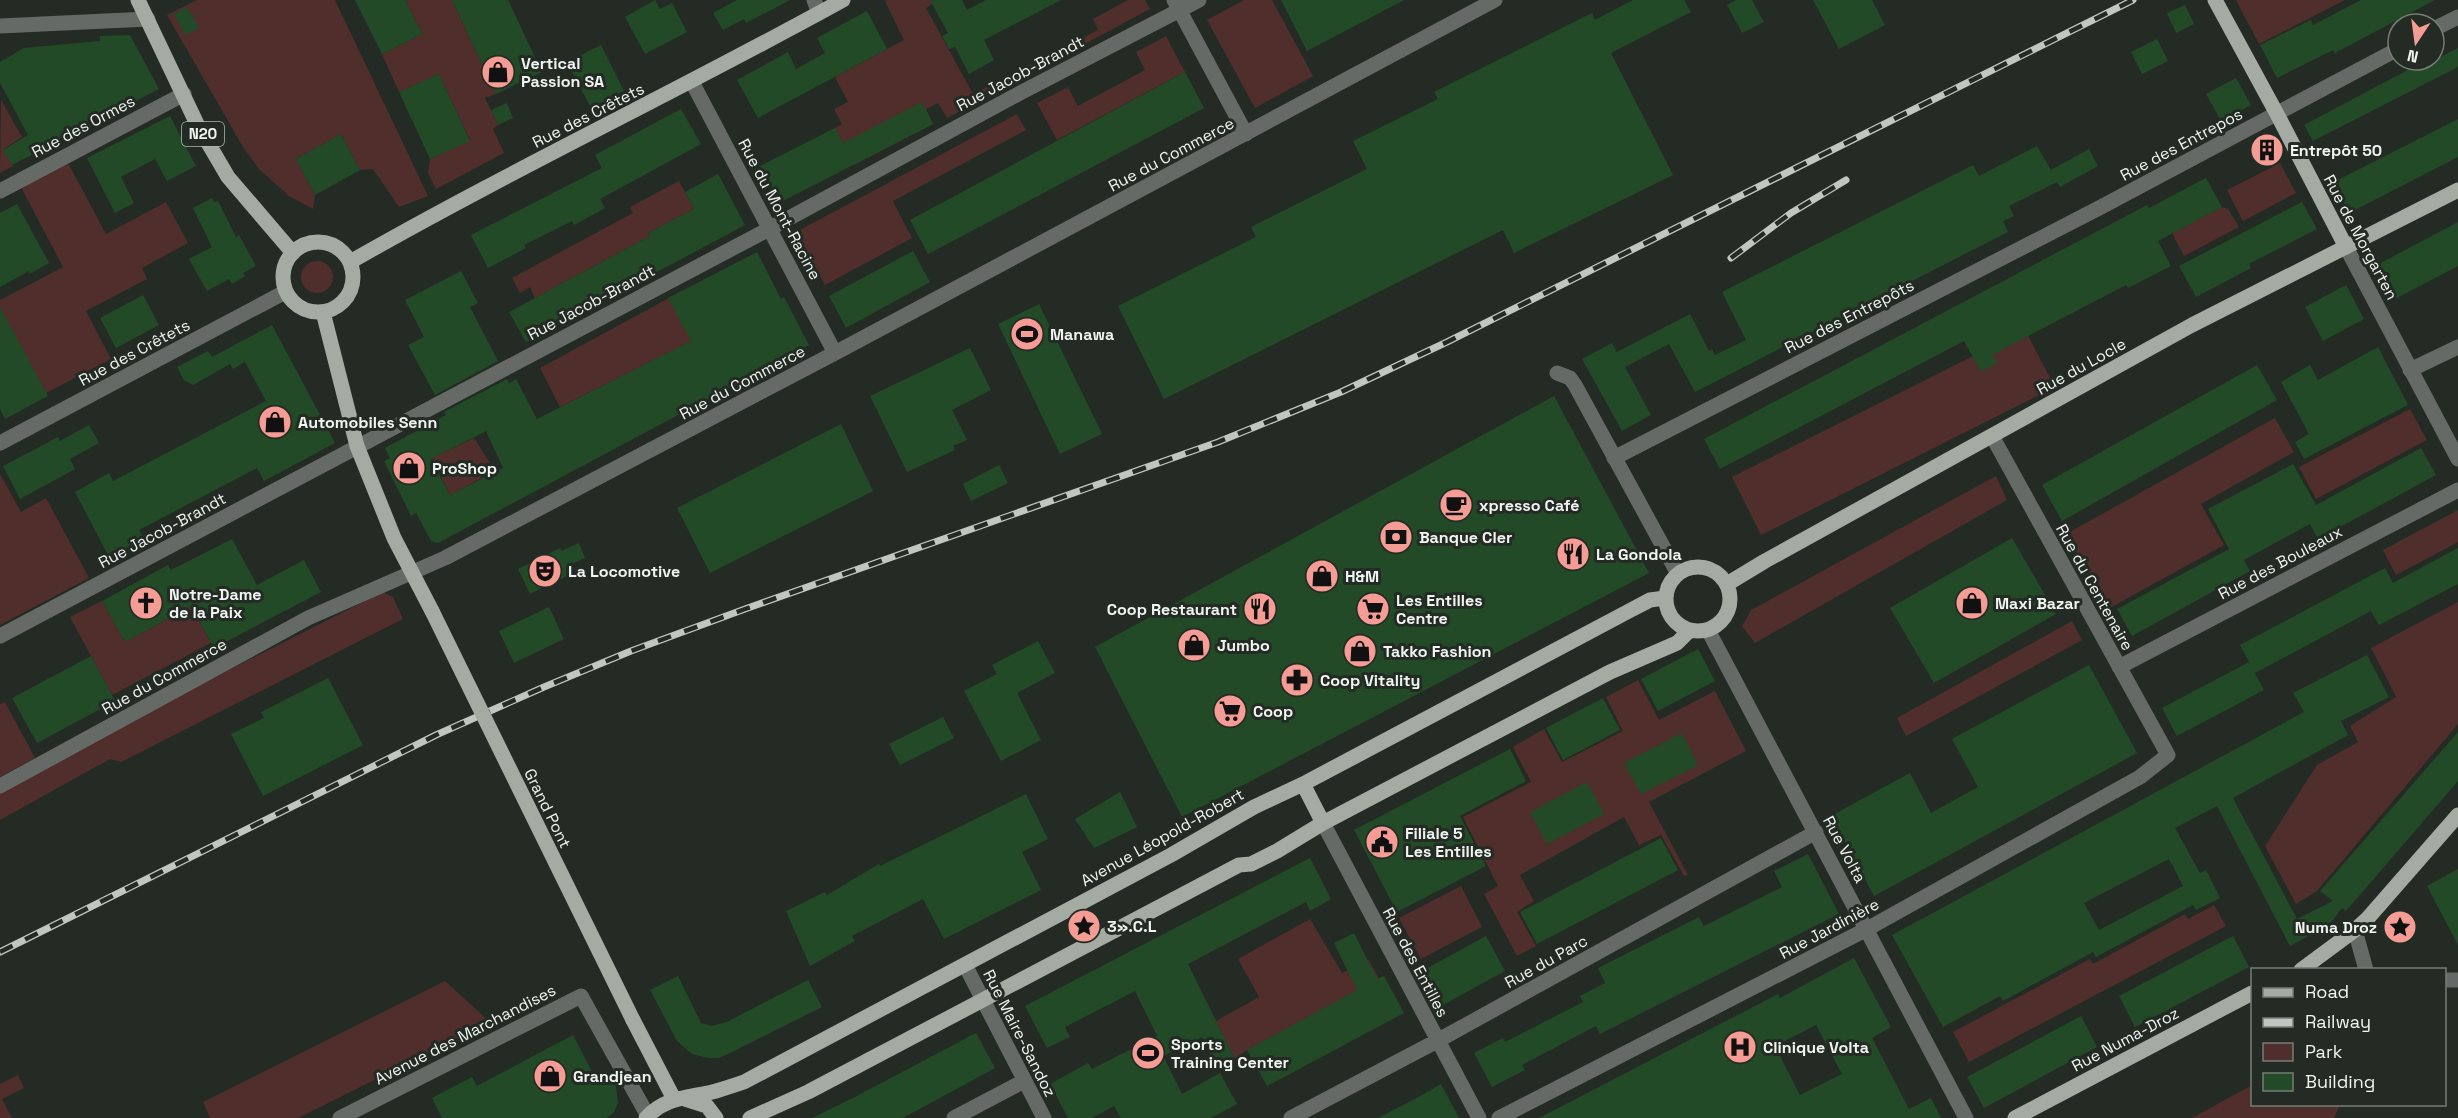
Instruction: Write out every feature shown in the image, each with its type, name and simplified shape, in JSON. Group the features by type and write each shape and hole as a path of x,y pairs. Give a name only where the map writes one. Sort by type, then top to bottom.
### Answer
{"main road":[{"name":"N20","path":"138,0 197,124 228,177 293,253"},
{"name":"Rue des Crêtets","path":"350,262 442,210 692,82 817,7 843,0"},
{"name":"Rue de Morgarten","path":"2215,0 2346,247"},
{"name":"Rue du Locle","path":"1727,584 2192,325 2458,190"},
{"path":"324,243 343,253 350,262 352,284 349,294 342,303 323,312 311,312 301,308 285,292 283,271 293,253 302,246 324,243"},
{"name":"Grand Pont","path":"323,312 357,447 394,538 674,1099"},
{"path":"1692,567 1708,568 1722,577 1727,584 1731,600 1727,615 1716,627 1689,631 1669,615 1665,598 1669,585 1678,574 1692,567"},
{"name":"Avenue Léopold-Robert","path":"674,1099 716,1091 744,1082 1171,855 1254,807 1303,784 1650,600 1665,598"},
{"path":"750,1118 808,1092 1239,866 1251,864 1277,851 1323,823 1610,672 1677,643 1689,631"},
{"path":"1303,784 1323,823"},
{"path":"2302,968 2355,930 2458,815"},
{"name":"Rue Numa-Droz","path":"2015,1118 2251,994"},
{"path":"651,1117 674,1099 686,1099 702,1104 711,1110 716,1118"}],"street":[{"name":"Rue Jacob-Brandt","path":"0,636 770,229 1176,5 1198,0"},
{"name":"Rue du Commerce","path":"0,786 308,618 456,552 835,353 1495,0"},
{"path":"1176,5 1246,134"},
{"path":"0,26 148,19"},
{"name":"Rue des Entrepos","path":"2101,207 2386,55"},
{"name":"Rue du Mont-Racine","path":"692,82 835,353"},
{"name":"Rue des Ormes","path":"0,191 184,94"},
{"name":"Rue des Entrepôts","path":"1614,458 2101,207"},
{"name":"Rue de Morgarten","path":"2346,247 2458,459"},
{"name":"Rue des Crêtets","path":"0,443 285,292"},
{"path":"2410,370 2458,347"},
{"path":"1557,373 1570,378 1575,385 1678,574"},
{"name":"Rue du Centenaire","path":"1992,436 2168,755"},
{"name":"Rue des Bouleaux","path":"2119,667 2458,490"},
{"name":"Rue Volta","path":"1708,630 1966,1118"},
{"name":"Rue Jardinière","path":"1499,1118 1868,929 2140,777 2168,755"},
{"name":"Rue des Entilles","path":"1323,823 1479,1118"},
{"name":"Rue du Parc","path":"1291,1118 1437,1041 1816,832"},
{"path":"2355,930 2366,968"},
{"name":"Rue Maire-Sandoz","path":"965,965 1044,1118"},
{"name":"Avenue des Marchandises","path":"340,1118 581,996 651,1117"},
{"path":"954,1118 1024,1081"}],"green space":[{"path":"197,0 335,0 428,196 399,207 373,169 360,170 341,134 296,159 315,195 313,209 289,196 259,169 243,147 167,15"},
{"path":"405,0 452,0 496,94 485,98 498,125 493,129 504,153 436,189 428,173 430,159 470,140 439,74 399,92 382,54 422,34"},
{"path":"940,0 926,8 973,94 1098,30 1093,19 1128,0 1145,0 1150,9 947,118 938,103 926,109 933,124 854,165 835,128 842,124 834,109 848,102 835,77 904,40 885,1"},
{"path":"1244,0 1272,0 1313,76 1255,108 1207,20"},
{"path":"2236,0 2345,0 2259,44"},
{"path":"1166,36 1185,72 1057,140 1037,103 1068,87 1078,106 1145,70 1136,52"},
{"path":"1,100 22,137 4,149 13,166 0,173"},
{"path":"1017,114 1026,130 893,201 912,238 825,285 796,232"},
{"path":"68,163 106,234 166,202 188,243 142,268 147,279 86,311 111,359 6,414 0,408 0,300 63,267 21,187"},
{"path":"2280,163 2296,193 2243,221 2227,190"},
{"path":"679,181 694,209 648,233 650,236 535,298 530,287 520,293 512,278 633,213 630,207"},
{"path":"2222,207 2228,209 2239,227 2184,256 2172,233"},
{"path":"317,261 328,266 333,277 328,288 317,293 306,288 301,277 306,266"},
{"path":"669,298 692,341 560,407 540,368"},
{"path":"2025,330 2055,387 1761,535 1732,477"},
{"path":"2410,409 2427,440 2316,499 2299,467"},
{"path":"2275,418 2294,452 2201,504 2224,545 2108,609 2066,534"},
{"path":"474,438 495,471 450,495 432,458"},
{"path":"0,474 21,512 46,498 89,578 0,625"},
{"path":"1996,476 2007,500 1755,643 1742,626 1751,610"},
{"path":"2458,510 2458,542 2396,575 2383,550"},
{"path":"383,592 393,597 403,619 121,762 110,759 0,820 0,792 205,682"},
{"path":"102,601 125,642 191,606 211,643 112,695 70,617"},
{"path":"2458,602 2458,724 2317,891 2296,904 2265,846 2317,765 2358,742 2350,726 2396,697 2371,648"},
{"path":"2072,621 2082,640 1906,736 1897,718"},
{"path":"1638,680 1659,720 1715,691 1746,751 1649,802 1688,875 1684,876 1661,835 1639,845 1624,817 1520,875 1534,901 1517,912 1536,946 1517,956 1484,894 1498,886 1463,817 1531,782 1513,747 1544,729 1562,762 1623,731 1606,697"},
{"path":"5,702 35,758 0,777 0,704"},
{"path":"1461,886 1482,927 1421,959 1399,918"},
{"path":"2214,905 2226,926 1969,1062 1953,1032 2090,959 2093,964 2185,914 2188,919"},
{"path":"1310,919 1342,973 1369,960 1379,979 1247,1050 1235,1059 1216,1021 1259,997 1238,959"},
{"path":"445,981 490,1022 298,1118 210,1118 203,1102"},
{"path":"18,1075 24,1088 2,1099 12,1118 0,1118 0,1084"},
{"path":"2251,1086 2251,1106 2340,1106 2334,1118 2192,1118"}],"building":[{"path":"355,0 405,0 422,34 382,54"},
{"path":"452,0 508,0 542,72 496,94"},
{"path":"655,0 660,9 672,3 687,32 645,54 625,17"},
{"path":"737,0 790,0 746,23 744,19 723,30 713,13"},
{"path":"930,0 962,0 967,10 986,0 1061,0 984,40 994,60 969,74 955,47 949,49 942,36 948,33"},
{"path":"1281,0 1404,0 1307,51"},
{"path":"1633,0 1684,0 1691,12 1611,53 1673,175 1514,253 1503,230 1164,399 1118,306 1256,237 1251,227 1367,169 1353,141 1438,99 1434,92 1592,13 1595,20"},
{"path":"1736,0 1752,0 1764,22 1742,33 1727,5"},
{"path":"1813,0 1872,0 1885,25 1839,49"},
{"path":"2361,0 2435,0 2412,12 2386,12 2386,26 2335,53 2333,50 2277,78 2260,45 2311,20 2313,25"},
{"path":"2185,5 2194,24 2176,33 2167,13"},
{"path":"187,7 199,28 185,35 174,14"},
{"path":"867,11 887,49 758,118 737,80 788,52 796,69 825,53 817,38"},
{"path":"130,35 159,89 12,165 3,150 28,135 0,83 0,62 24,48 100,41 100,36"},
{"path":"2157,39 2168,61 2142,74 2131,52"},
{"path":"601,45 624,91 591,108 567,62"},
{"path":"2458,48 2458,67 2313,141 2304,125 2404,72 2446,72 2446,54"},
{"path":"1185,72 1204,108 928,254 910,220"},
{"path":"439,74 470,141 430,159 399,92"},
{"path":"2236,78 2251,105 2221,121 2206,94"},
{"path":"922,102 933,124 779,203 760,166 835,128 843,143"},
{"path":"507,103 513,118 498,125 491,110"},
{"path":"681,109 701,144 600,199 605,208 574,225 572,221 524,245 526,248 488,268 471,235 602,168 595,155"},
{"path":"170,116 196,166 167,181 155,159 121,177 134,203 115,213 87,158"},
{"path":"2458,119 2458,157 2349,213 2334,182"},
{"path":"341,134 360,170 315,195 296,159"},
{"name":"Entrepôt 50","path":"2272,138 2280,156 2264,164 2255,147"},
{"path":"2037,146 2051,170 2089,149 2098,166 2060,187 2057,182 2009,206 2014,216 2003,221 2008,232 1695,392 1669,344 1625,367 1651,415 1622,431 1582,359 1612,343 1617,352 1690,314 1709,351 1712,349 1715,355 1746,340 1722,292 1973,165 1979,176"},
{"path":"718,174 745,225 526,342 509,312 650,236 648,233 694,209 685,192"},
{"path":"2206,178 2222,207 2158,241 2171,266 2128,288 2126,285 1992,355 1997,363 1981,372 1964,341 1720,469 1704,439 2147,205 2149,208"},
{"path":"212,198 214,202 218,201 236,237 239,235 256,266 243,273 245,276 232,284 229,279 207,291 189,259 212,247 193,208"},
{"path":"2302,202 2317,229 2249,264 2251,268 2196,297 2179,266"},
{"path":"17,204 49,263 0,287 0,213"},
{"path":"2458,222 2458,266 2395,299 2377,265"},
{"path":"913,251 930,282 846,328 829,296"},
{"path":"757,252 781,299 784,297 809,345 438,543 431,541 416,513 411,516 384,461 390,458 385,448 446,415 444,412 507,379 509,383 516,379 537,419 691,341 668,298","holes":["486,431 503,468 450,495 431,459"]},
{"path":"461,271 478,303 470,307 498,361 435,395 408,345 424,337 405,300"},
{"path":"2346,285 2364,319 2323,341 2305,307"},
{"path":"143,295 159,325 116,348 100,318"},
{"path":"1039,304 1102,434 1060,454 998,324"},
{"path":"0,307 48,396 5,419 0,409"},
{"name":"Automobiles Senn","path":"272,325 335,443 264,481 257,468 139,530 144,538 109,557 75,492 109,473 113,481 266,401 245,362 233,369 230,364 193,385 184,380 177,367 208,351 212,357"},
{"path":"2378,347 2408,405 2304,459 2295,442 2309,434 2281,382 2310,365 2318,380"},
{"path":"970,348 991,390 952,410 967,440 953,446 955,450 907,472 870,396"},
{"path":"2257,365 2277,400 2062,521 2042,485"},
{"name":"Les Entilles Centre","path":"1554,396 1649,573 1182,817 1095,647"},
{"path":"841,424 873,491 710,573 677,508"},
{"path":"89,425 99,443 70,459 75,469 20,499 3,466 58,437 60,441"},
{"path":"2421,448 2436,475 2318,539 2310,524 2244,560 2250,571 2132,636 2117,609 2229,549 2208,509 2293,464 2316,505"},
{"path":"999,465 1008,483 971,501 963,484"},
{"path":"2012,538 2056,614 1934,683 1890,608"},
{"path":"232,539 257,585 304,560 321,592 214,648 191,606 125,642 102,601 168,565 171,570"},
{"name":"La Locomotive","path":"579,543 585,558 569,565 573,573 530,594 518,569 560,548 561,551"},
{"path":"2458,548 2458,584 2379,625 2371,611 2255,673 2240,645 2385,568 2393,583"},
{"path":"549,607 564,639 514,663 499,631"},
{"path":"1038,641 1055,673 1017,693 1041,740 1001,761 964,691 997,674 992,665"},
{"path":"1698,649 1715,681 1658,711 1641,679"},
{"path":"2367,655 2389,697 2341,721 2348,735 2233,798 2297,919 2333,901 2320,891 2458,732 2458,781 2346,911 2342,908 2330,924 2290,946 2217,806 2175,828 2200,873 2206,870 2220,898 2196,910 2193,905 2096,957 2093,952 2003,1001 2000,996 1943,1027 1892,935 2304,712 2293,693","holes":["2169,859 2183,886 2099,930 2084,903"]},
{"path":"91,656 115,701 37,743 12,698"},
{"path":"2249,662 2264,690 2177,736 2162,708"},
{"path":"2089,665 2137,753 1874,896 1831,816 1910,773 1931,813 1978,787 1952,739"},
{"path":"328,678 363,745 263,796 231,734 264,718 261,712"},
{"path":"1603,698 1620,730 1563,760 1546,728"},
{"path":"943,717 954,738 900,765 889,744"},
{"path":"1682,733 1698,765 1641,794 1624,763"},
{"path":"1510,749 1526,781 1460,816 1486,866 1397,912 1354,830"},
{"path":"1587,782 1604,814 1547,844 1530,812"},
{"path":"1120,792 1137,827 1094,848 1075,819"},
{"path":"1026,794 1048,839 1022,852 1041,890 944,939 923,899 852,936 855,941 810,966 786,911 825,892 827,895 879,864 880,866"},
{"path":"1661,838 1678,870 1537,944 1520,912"},
{"path":"1808,854 1839,914 1600,1034 1596,1026 1522,1065 1525,1070 1492,1087 1474,1053 1503,1038 1505,1042 1583,1002 1580,996 1605,983 1598,968 1699,917 1704,926 1782,887 1774,871"},
{"path":"1310,858 1331,899 1310,911 1306,902 1188,964 1235,1059 1217,1067 1202,1037 1163,1056 1182,1094 1220,1073 1237,1104 1211,1118 1121,1118 1114,1106 1092,1118 1068,1118 1050,1084 1088,1063 1092,1069 1157,1036 1135,991 1065,1027 1070,1037 1047,1048 1025,1006"},
{"path":"2458,869 2458,945 2427,886"},
{"path":"1354,933 1377,979 1384,976 1404,1013 1267,1086 1247,1050 1357,990 1334,943"},
{"path":"1486,936 1505,971 1443,1005 1424,970"},
{"path":"2233,936 2249,967 2135,1027 2119,996"},
{"path":"1854,958 1891,1027 1872,1038 1909,1109 1931,1098 1941,1118 1539,1118 1778,994 1780,998","holes":["1816,1025 1842,1074 1800,1095 1775,1046"]},
{"path":"678,976 701,1023 712,1026 727,1022 808,980 822,1007 726,1055 719,1058 708,1058 692,1054 677,1041 650,990"},
{"path":"2081,1016 2097,1047 1984,1108 1967,1077"},
{"path":"976,1033 995,1068 903,1118 812,1118 851,1099"},
{"name":"Grandjean","path":"573,1035 593,1074 610,1079 616,1086 618,1103 614,1112 607,1118 442,1118 432,1098 472,1077 477,1086"},
{"path":"1441,1084 1459,1118 1378,1118 1424,1094"}],"railway":[{"path":"0,952 436,735 544,687 631,651 745,609 1218,442 1341,392 1447,342 2133,0"},
{"path":"1731,258 1791,213 1846,180"}],"place":[{"name":"Vertical Passion SA","path":"498,72"},
{"name":"Entrepôt 50","path":"2267,150"},
{"name":"Manawa","path":"1027,334"},
{"name":"Automobiles Senn","path":"275,422"},
{"name":"ProShop","path":"409,468"},
{"name":"xpresso Café","path":"1456,505"},
{"name":"Banque Cler","path":"1396,537"},
{"name":"La Gondola","path":"1573,554"},
{"name":"La Locomotive","path":"545,571"},
{"name":"H&M","path":"1322,576"},
{"name":"Notre-Dame de la Paix","path":"146,603"},
{"name":"Maxi Bazar","path":"1972,603"},
{"name":"Coop Restaurant","path":"1260,609"},
{"name":"Les Entilles Centre","path":"1373,609"},
{"name":"Jumbo","path":"1194,645"},
{"name":"Takko Fashion","path":"1360,651"},
{"name":"Coop Vitality","path":"1297,680"},
{"name":"Coop","path":"1230,711"},
{"name":"Filiale 5 Les Entilles","path":"1382,842"},
{"name":"3».C.L","path":"1084,926"},
{"name":"Numa Droz","path":"2400,927"},
{"name":"Clinique Volta","path":"1740,1047"},
{"name":"Sports Training Center","path":"1148,1053"},
{"name":"Grandjean","path":"550,1076"}]}
